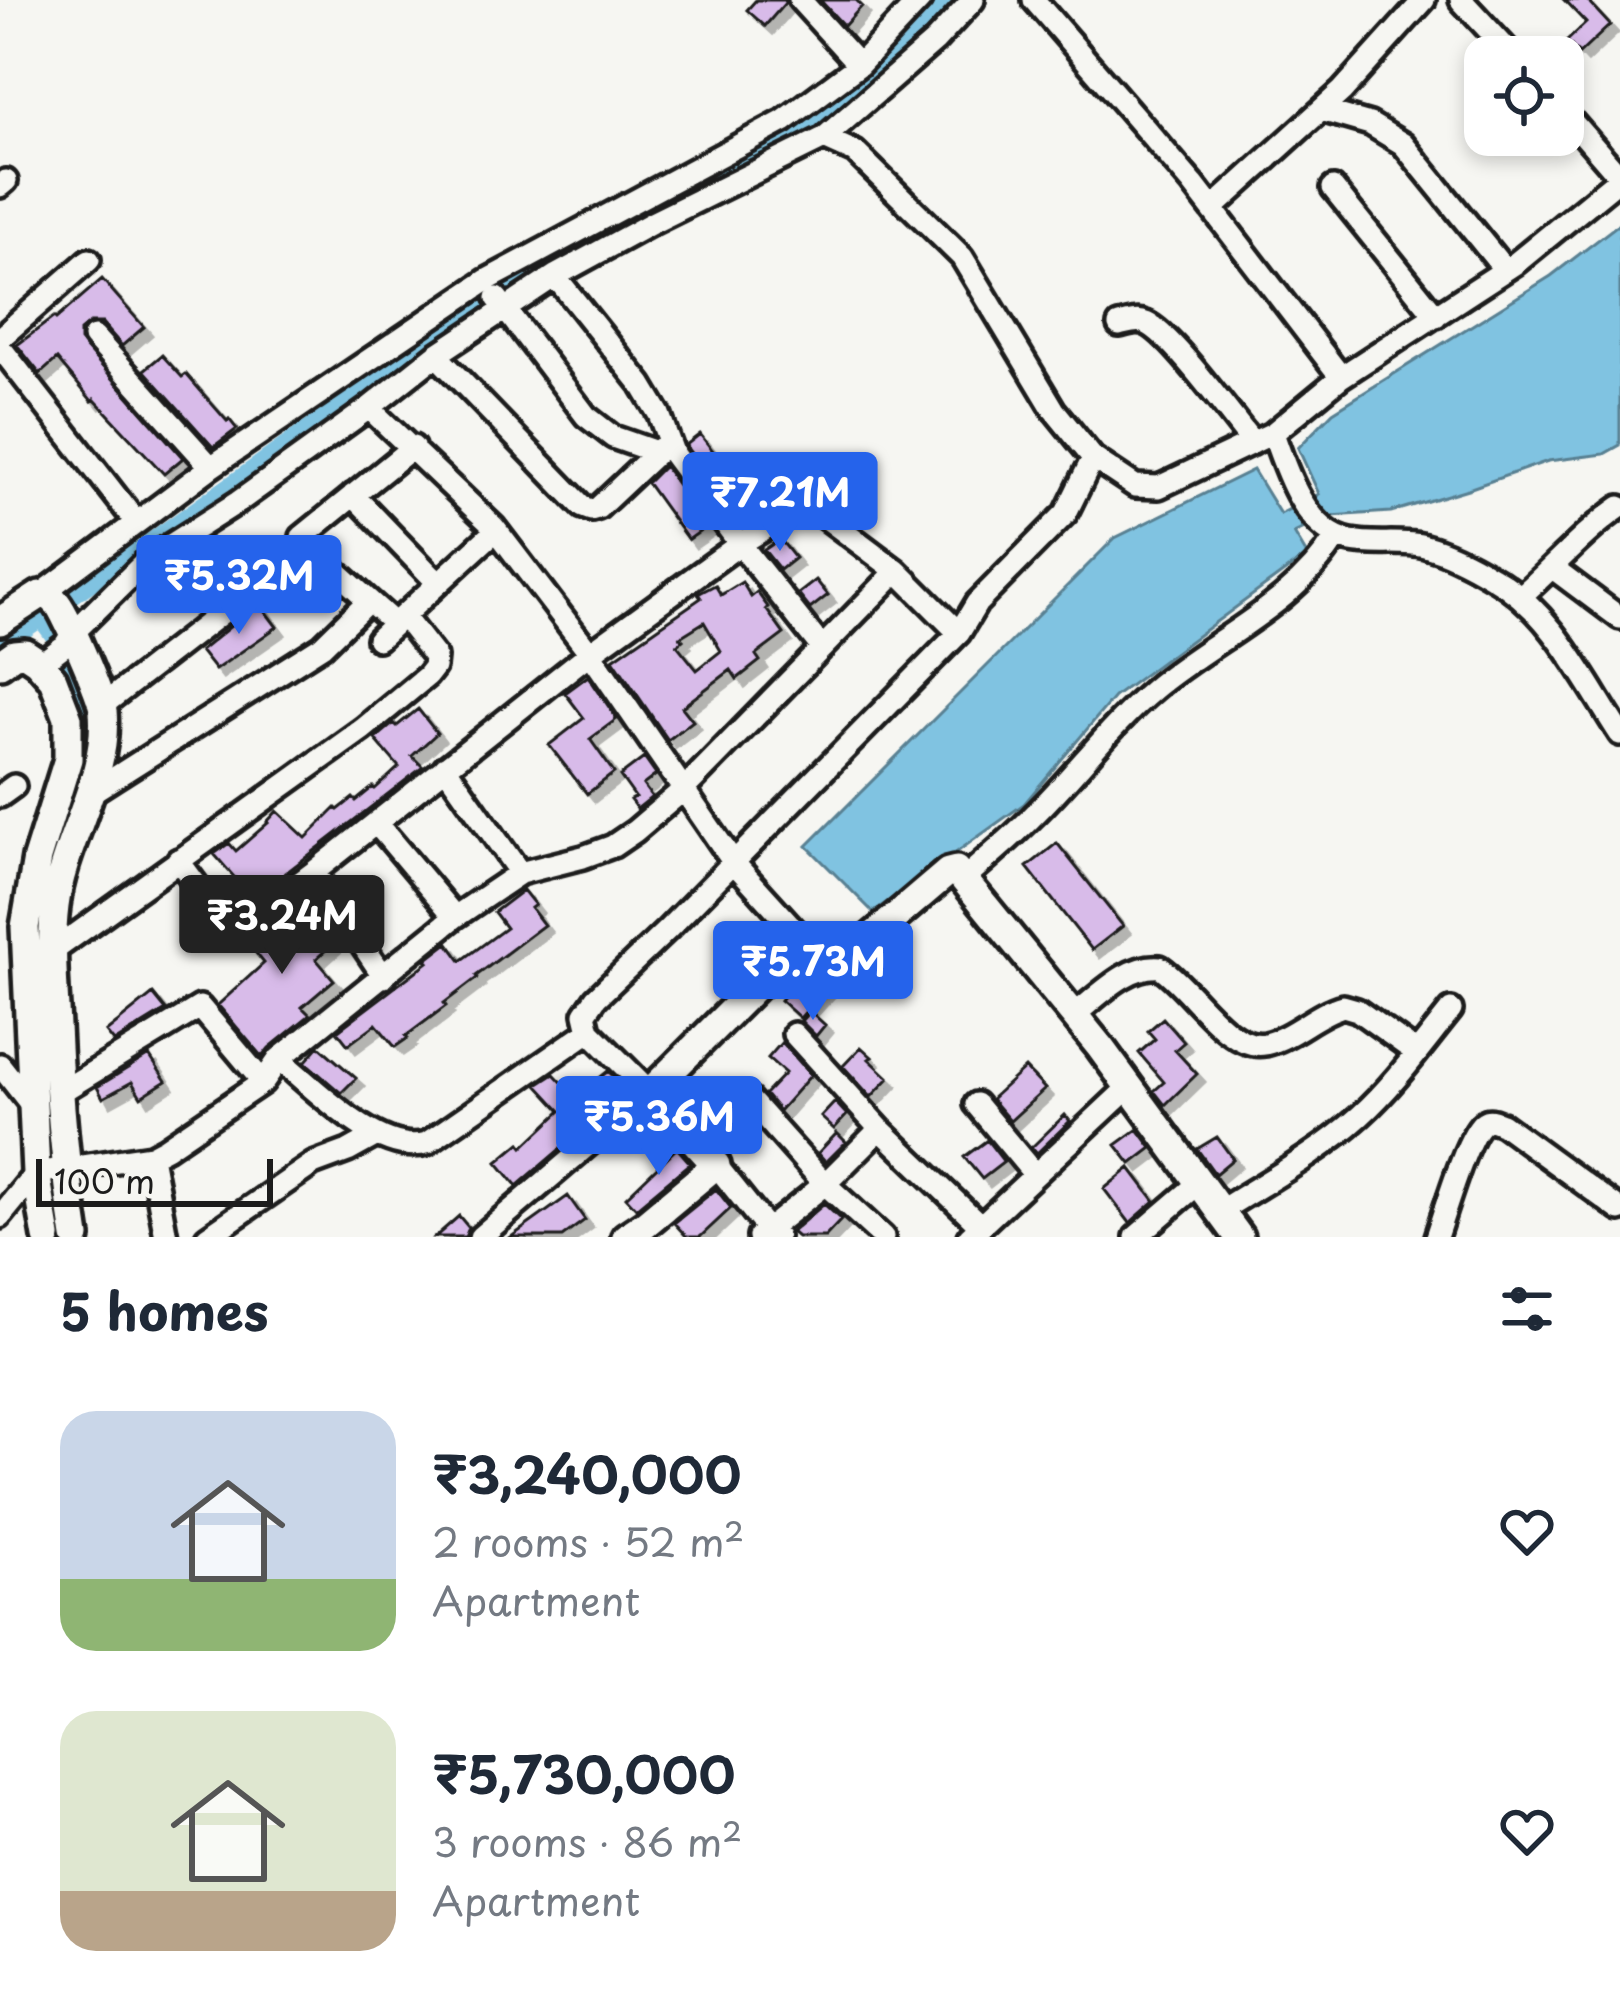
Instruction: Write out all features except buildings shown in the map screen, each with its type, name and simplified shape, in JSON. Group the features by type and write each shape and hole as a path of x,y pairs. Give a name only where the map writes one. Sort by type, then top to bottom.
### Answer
{"main road":[{"path":"32,635 103,705 102,745 62,868 55,907 52,951 59,1093 47,1237"},
{"path":"32,635 68,718 68,759 38,858 26,927 33,1107 76,1237"},
{"path":"626,1237 716,1165 650,1092 803,939 835,962 846,959 947,872 956,870 1074,1015 1239,1237"}],"street":[{"path":"800,0 859,65"},
{"path":"32,635 136,522 212,467 489,283 784,121 859,65 920,0"},
{"path":"32,635 238,502 436,355 556,276 824,139 973,0"},
{"path":"1034,0 1145,126 1341,377"},
{"path":"1212,209 1342,91 1424,0"},
{"path":"1461,0 1494,36"},
{"path":"1321,110 1370,124 1403,144 1505,270"},
{"path":"824,139 855,152 962,257 1054,410 1093,458 1135,486 1159,487 1263,438 1341,377 1505,270 1620,178 1584,136"},
{"path":"1334,188 1436,316"},
{"path":"89,260 0,343 136,522"},
{"path":"556,276 641,383 659,414 662,447"},
{"path":"489,283 504,310 586,416 613,436 662,447 674,455 822,648"},
{"path":"1119,325 1138,320 1167,338 1263,438 1304,507 1336,537 1424,546 1521,596 1548,626 1620,734"},
{"path":"94,337 212,467"},
{"path":"436,355 583,507 598,508 662,447"},
{"path":"369,408 494,527 590,653 734,863 803,939"},
{"path":"103,705 273,573 303,541 303,535 413,447"},
{"path":"480,1237 650,1092 589,1030 585,1014 596,998 959,633 977,603 1066,513 1093,458"},
{"path":"352,495 438,583"},
{"path":"1521,596 1597,522 1620,507"},
{"path":"178,860 232,932 590,653 740,544 797,509 812,510 897,571 959,633"},
{"path":"392,626 493,536 494,527"},
{"path":"965,878 1034,815 1155,689 1296,586 1322,560 1336,537"},
{"path":"52,951 363,729 434,667 435,657 392,626 303,541"},
{"path":"1553,568 1620,618"},
{"path":"0,1217 51,1171 152,1156 262,1082 279,1059 455,917 520,873 613,846 635,831 683,790 897,571"},
{"path":"88,794 322,646 368,602"},
{"path":"445,767 520,873"},
{"path":"376,823 455,917"},
{"path":"314,872 384,977"},
{"path":"1074,1015 1128,973 1160,967 1244,1042 1266,1044 1343,1006 1357,1010 1417,1053"},
{"path":"59,1093 200,1007 262,1082"},
{"path":"1220,1211 1317,1150 1360,1116 1451,1010"},
{"path":"279,1059 375,1136 404,1145 427,1143 589,1030"},
{"path":"794,1034 975,1232 1129,1087"},
{"path":"0,1065 33,1107"},
{"path":"749,1099 825,1184 883,1237"},
{"path":"976,1105 1035,1174"},
{"path":"1436,1237 1467,1150 1478,1129 1491,1120 1620,1210"},
{"path":"716,1165 768,1234 880,1129"},
{"path":"207,1237 313,1164 375,1136"},
{"path":"152,1156 166,1237"},
{"path":"1136,1237 1199,1183"}],"water":[{"path":"1620,223 1620,445 1604,454 1548,461 1391,512 1331,516 1294,533 1307,555 1114,697 1024,804 873,912 807,846 1115,538 1253,470 1280,514 1319,494 1298,448 1333,412 1551,276"}],"waterway":[{"path":"0,648 563,254 793,134 854,89 945,0"},
{"path":"41,620 78,681 88,720 78,781 45,883"},
{"path":"44,1064 61,1237"}]}
